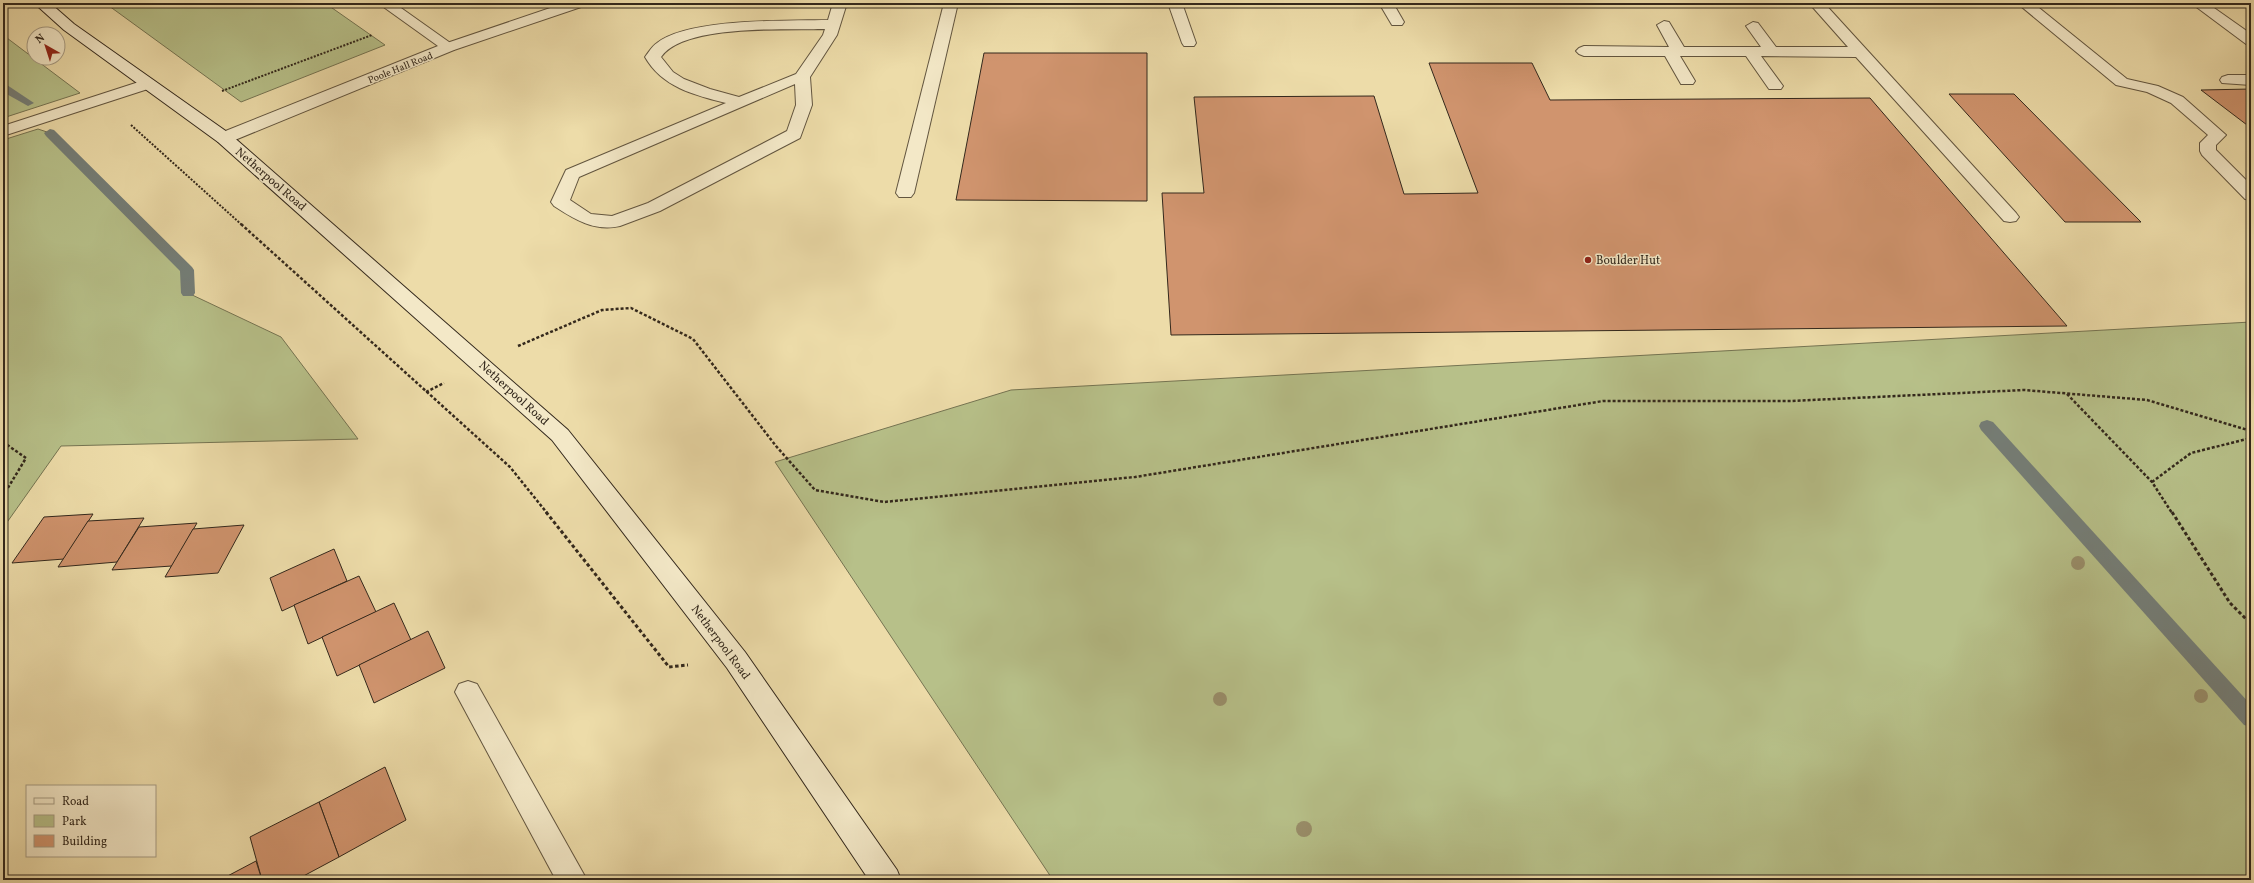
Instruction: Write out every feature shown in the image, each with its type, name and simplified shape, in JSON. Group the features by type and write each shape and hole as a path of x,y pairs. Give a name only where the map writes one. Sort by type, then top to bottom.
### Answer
{"main road":[{"name":"Netherpool Road","path":"41,3 69,27 224,138 560,435 736,660 886,880"},
{"path":"385,3 449,47"},
{"name":"Poole Hall Road","path":"224,138 449,47 579,3"},
{"path":"802,77 783,83 742,102 572,174 560,202 586,219 614,222 668,200 794,134 804,105 802,77 830,35 840,3"},
{"path":"905,193 951,3"},
{"path":"1175,3 1189,43"},
{"path":"1386,3 1397,22"},
{"path":"1816,3 2010,217"},
{"path":"2024,3 2122,82 2152,89 2177,100 2218,135 2208,143 2208,151 2251,195"},
{"path":"2198,3 2251,41"},
{"path":"742,102 681,84 656,66 653,57 662,46 696,32 737,28 834,24"},
{"path":"1664,25 1687,81"},
{"path":"1753,26 1770,51"},
{"path":"1584,51 1860,52"},
{"path":"1750,51 1775,86"},
{"path":"2228,80 2251,80"},
{"path":"3,131 148,84"},
{"path":"468,692 572,880"}],"path":[{"path":"426,392 481,364 602,310 631,308 693,339 776,446 815,490 884,502 1135,476 1603,401 1791,401 2024,390 2147,400 2251,431"},
{"path":"2067,394 2152,482 2230,604 2251,624"},
{"path":"2152,482 2191,453 2251,438"},
{"path":"3,442 26,458 3,496"}],"green space":[{"path":"105,3 325,3 385,45 241,102"},
{"path":"3,35 26,52 26,66 44,66 80,93 3,118"},
{"path":"38,129 50,133 187,270 188,293 281,337 358,439 61,446 3,528 3,140"},
{"path":"2251,322 2251,880 1053,880 775,462 1011,390"}],"building":[{"path":"984,53 1147,53 1147,201 956,200"},
{"name":"Boulder Hut","path":"1429,63 1532,63 1550,100 1870,98 2067,326 1171,335 1162,193 1204,193 1194,97 1374,96 1404,194 1478,193"},
{"path":"2251,89 2251,128 2201,90"},
{"path":"1949,94 2014,94 2141,222 2065,222"},
{"path":"93,514 64,559 12,563 44,517"},
{"path":"144,518 117,562 58,567 88,521"},
{"path":"197,523 172,566 112,570 139,527"},
{"path":"244,525 218,573 165,577 193,529"},
{"path":"334,549 347,581 282,611 270,578"},
{"path":"359,576 376,612 308,644 294,605"},
{"path":"394,603 411,640 337,676 322,637"},
{"path":"428,631 445,668 374,703 359,665"},
{"path":"385,767 406,820 339,857 319,802"},
{"path":"319,802 339,857 296,880 262,880 250,837"},
{"path":"256,861 262,880 220,880"}],"waterway":[{"path":"3,87 28,103"},
{"path":"50,133 187,270 188,293"},
{"path":"1987,426 2251,719"}],"place":[{"name":"Boulder Hut","path":"1588,260"}]}
